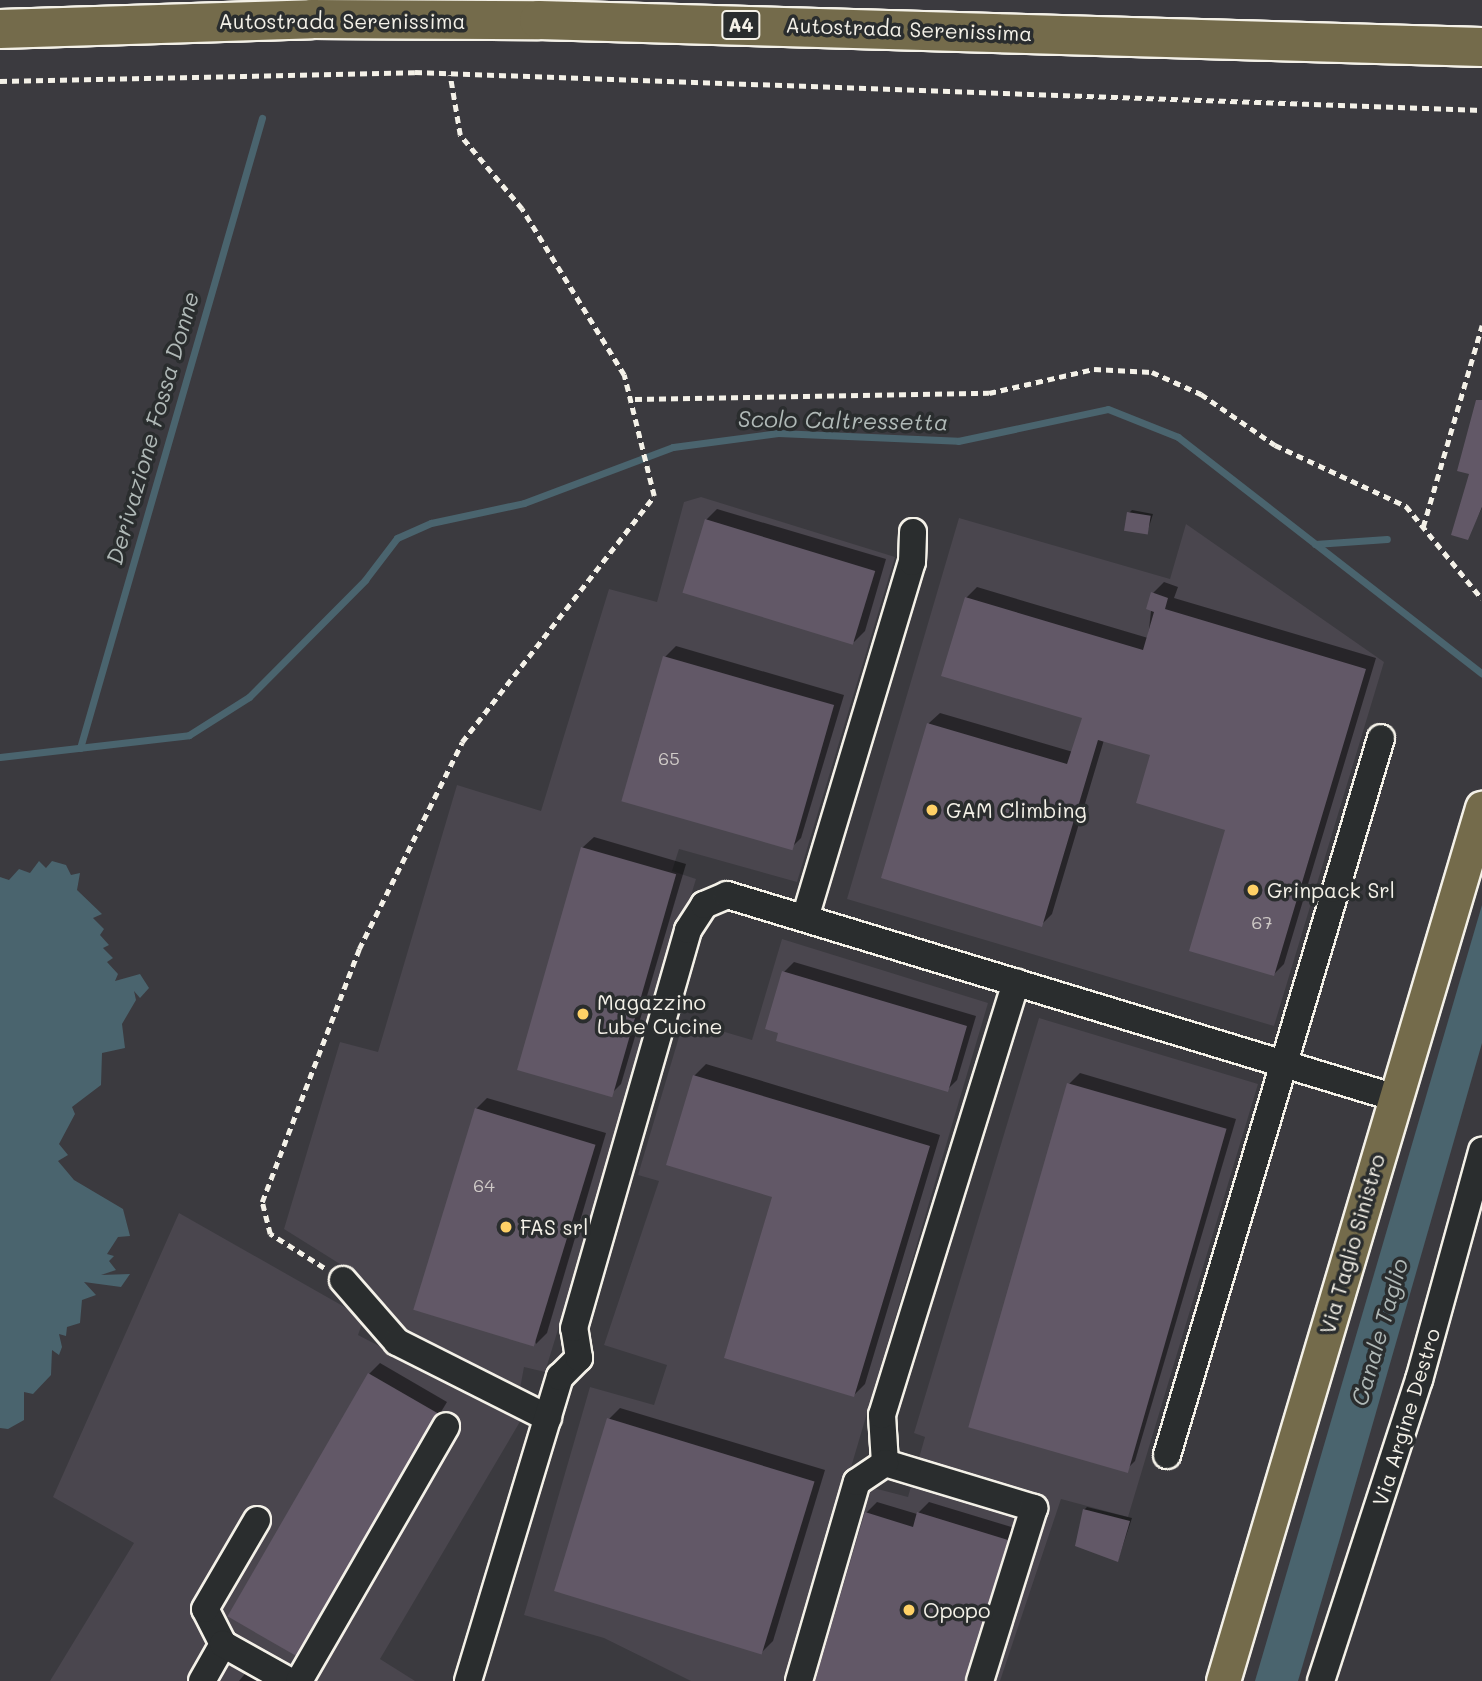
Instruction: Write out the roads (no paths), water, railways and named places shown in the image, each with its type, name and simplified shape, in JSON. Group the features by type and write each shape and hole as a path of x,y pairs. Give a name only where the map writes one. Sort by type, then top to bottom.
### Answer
{"highway":[{"name":"Autostrada Serenissima","path":"0,29 81,25 552,21 1482,47"},
{"path":"0,37 81,25"}],"main road":[{"name":"Via Taglio Sinistro","path":"1223,1681 1482,808"}],"street":[{"path":"805,918 912,562 913,532"},
{"path":"1167,1455 1381,737"},
{"path":"468,1681 560,1377 579,1358 574,1328 688,930 704,905 727,895 1396,1098"},
{"path":"885,1463 882,1415 1016,982"},
{"name":"Via Argine Destro","path":"1321,1681 1419,1380 1482,1151"},
{"path":"343,1280 397,1342 548,1418"},
{"path":"299,1681 446,1426"},
{"path":"799,1681 857,1482 885,1463"},
{"path":"885,1463 1034,1508 980,1681"},
{"path":"257,1520 205,1609 223,1644 289,1681"},
{"path":"202,1681 223,1644"}],"water":[{"path":"39,861 46,868 52,861 66,865 71,875 80,873 77,890 102,914 93,918 104,929 100,935 109,945 103,948 113,958 107,962 118,974 115,981 140,974 149,988 140,998 134,991 136,1000 122,1024 125,1048 102,1053 101,1085 72,1107 75,1114 59,1144 68,1155 58,1161 74,1180 123,1209 130,1236 118,1237 107,1254 114,1256 109,1261 116,1270 101,1275 130,1274 121,1287 84,1282 96,1295 82,1300 80,1323 67,1327 66,1336 59,1334 62,1347 59,1355 52,1350 51,1375 33,1394 24,1392 24,1420 8,1429 0,1428 0,877 9,880 19,869 30,873"},
{"name":"Canale Taglio","path":"1482,905 1482,1043 1340,1538 1298,1681 1255,1681"}],"waterway":[{"name":"Derivazione Fossa Donne","path":"80,748 262,118"},
{"name":"Scolo Caltressetta","path":"0,757 189,735 249,697 365,580 397,538 431,523 524,503 673,447 778,433 958,441 1108,409 1178,437 1482,674"},
{"path":"1315,544 1387,539"}],"place":[{"name":"GAM Climbing","path":"932,810"},
{"name":"Grinpack Srl","path":"1253,890"},
{"name":"Magazzino Lube Cucine","path":"583,1014"},
{"name":"FAS srl","path":"506,1227"},
{"name":"Opopo","path":"909,1610"}]}
